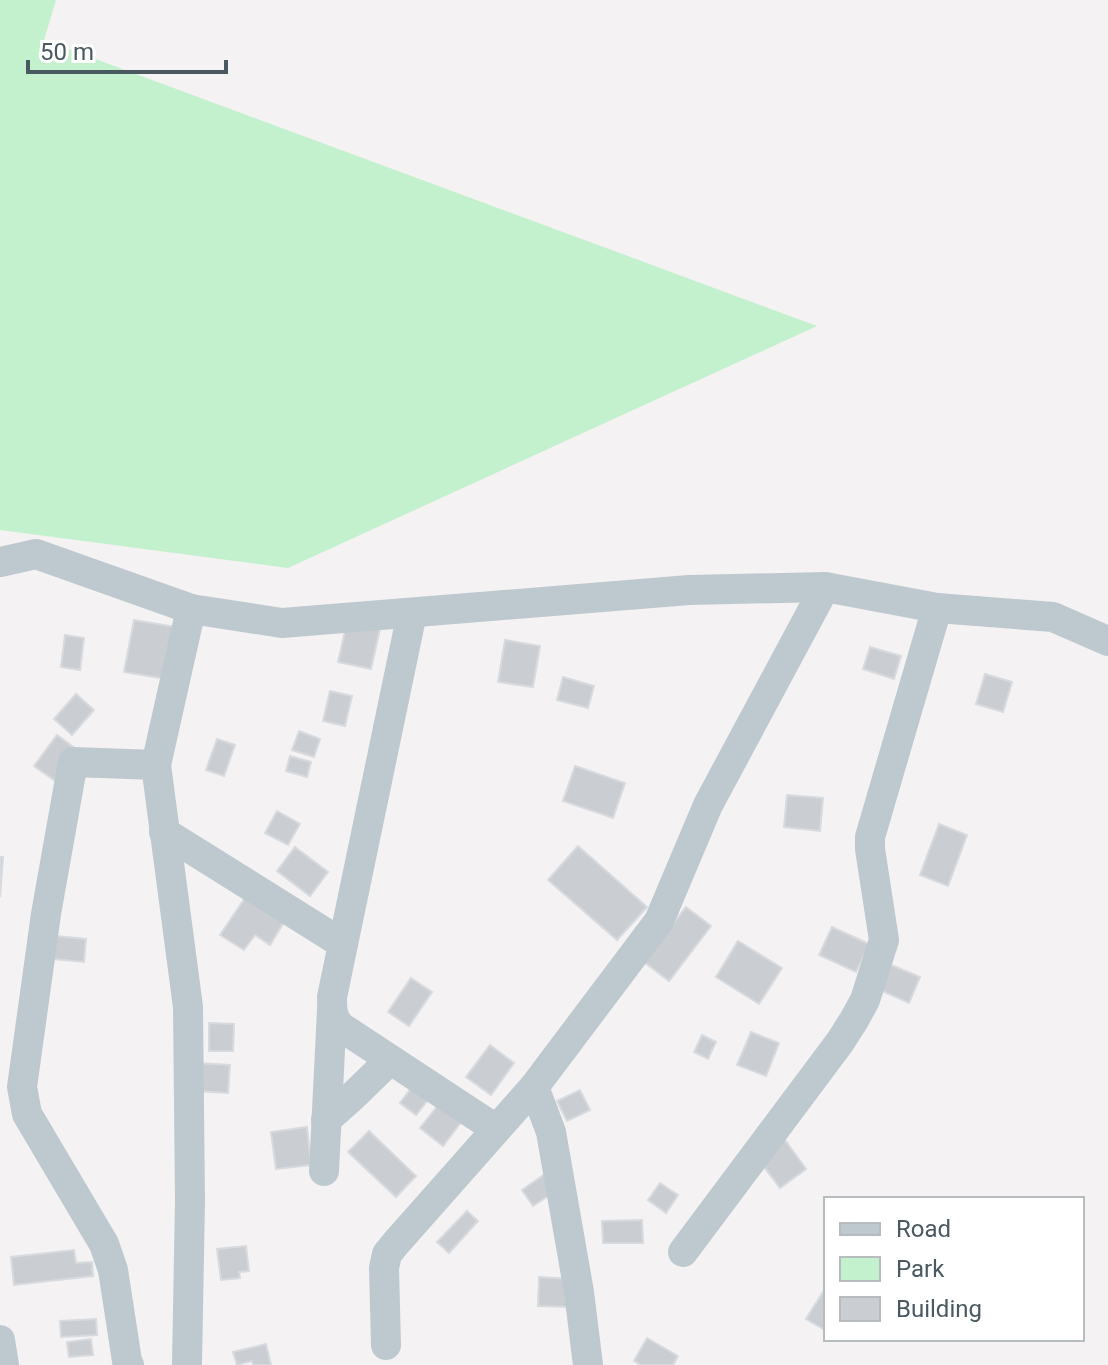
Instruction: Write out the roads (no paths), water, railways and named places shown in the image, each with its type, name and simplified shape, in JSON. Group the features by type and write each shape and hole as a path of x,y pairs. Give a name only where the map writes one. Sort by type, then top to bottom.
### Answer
{"street":[{"path":"0,562 36,554 191,609 282,623 689,590 825,587 937,608 1053,617 1108,641"},
{"path":"386,1345 384,1268 387,1254 534,1087 659,921 708,805 825,587"},
{"path":"683,1252 840,1042 865,1000 884,940 870,837 937,608"},
{"path":"187,1365 190,1200 188,1007 156,765 191,609"},
{"path":"324,1171 332,997 412,613"},
{"path":"129,1365 113,1270 104,1244 27,1114 22,1087 46,914 73,762 156,765"},
{"path":"164,832 343,944"},
{"path":"332,1010 334,1020 341,1027 496,1129"},
{"path":"326,1120 390,1060"},
{"path":"534,1087 551,1132 579,1292 588,1365"},
{"path":"0,1340 4,1365"}]}
